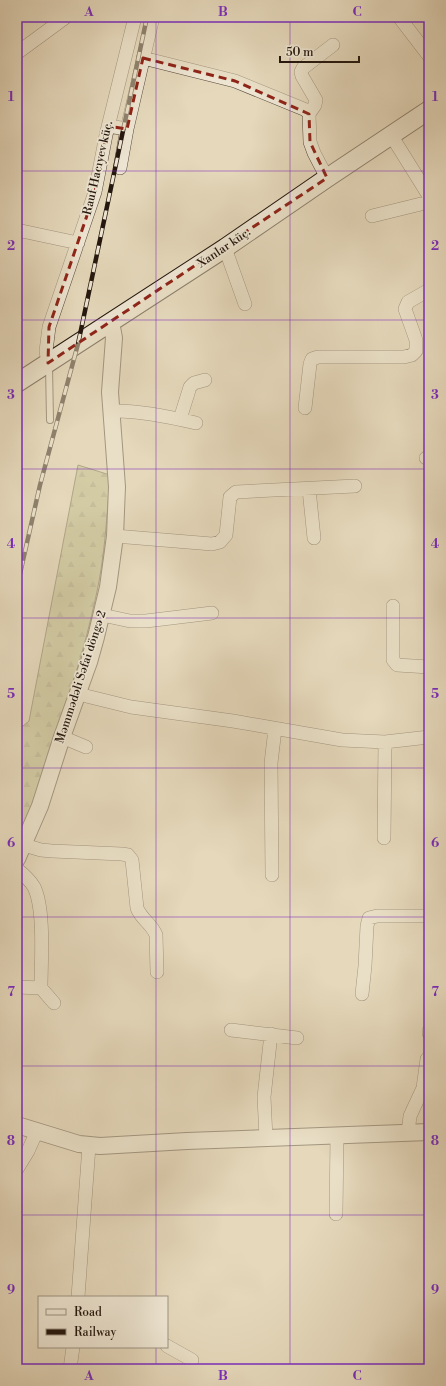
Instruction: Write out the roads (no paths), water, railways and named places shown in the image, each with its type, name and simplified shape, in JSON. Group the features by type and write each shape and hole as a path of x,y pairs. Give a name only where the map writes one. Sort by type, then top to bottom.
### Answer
{"main road":[{"name":"Xanlar küç.","path":"20,377 48,363 225,248 429,110"}],"street":[{"path":"17,53 66,17"},
{"name":"Rauf Hacıyev küç.","path":"48,363 46,351 49,327 95,192 108,126 135,17"},
{"path":"120,168 127,129 153,17"},
{"path":"399,17 429,56"},
{"path":"327,178 310,142 309,114 315,106 316,100 301,72 303,68 334,46"},
{"path":"143,58 235,81 306,110 309,114"},
{"path":"108,126 127,129"},
{"path":"391,135 429,196"},
{"path":"372,216 429,202"},
{"path":"17,230 78,243"},
{"path":"225,248 245,304"},
{"path":"305,408 310,364 312,359 318,357 404,357 412,355 416,351 416,340 405,309 408,302 429,290"},
{"name":"Məmmədəli Səfai döngə 2","path":"20,852 40,806 62,737 78,694 102,615 112,561 115,536 117,487 110,392 114,338 111,322"},
{"path":"180,419 190,387 194,383 205,380"},
{"path":"111,411 180,419 196,423"},
{"path":"115,536 212,544 220,542 226,535 230,498 236,492 355,486"},
{"path":"309,489 314,538"},
{"path":"393,606 393,660 397,665 429,667"},
{"path":"102,615 130,621 146,621 212,613"},
{"path":"78,694 131,707 342,740 385,742 429,737"},
{"path":"272,875 271,764 275,729"},
{"path":"62,737 86,747"},
{"path":"384,838 385,742"},
{"path":"20,852 41,850 128,855 132,860 137,908 139,914 154,929 156,935 157,972"},
{"path":"17,869 30,881 34,888 39,907 41,988 54,1003"},
{"path":"362,994 367,926 369,918 377,916 429,916"},
{"path":"17,987 41,988"},
{"path":"231,1030 297,1038"},
{"path":"266,1138 264,1097 271,1034"},
{"path":"408,1133 410,1116 423,1088 427,1059"},
{"path":"17,1125 90,1146 429,1132"},
{"path":"17,1169 28,1151 37,1131"},
{"path":"336,1214 337,1136"},
{"path":"78,1296 90,1146"},
{"path":"168,1347 192,1360"},
{"path":"70,1369 73,1348"}],"lane":[{"path":"48,363 50,420"}],"railway":[{"path":"17,587 40,485 78,344 147,17"}]}
